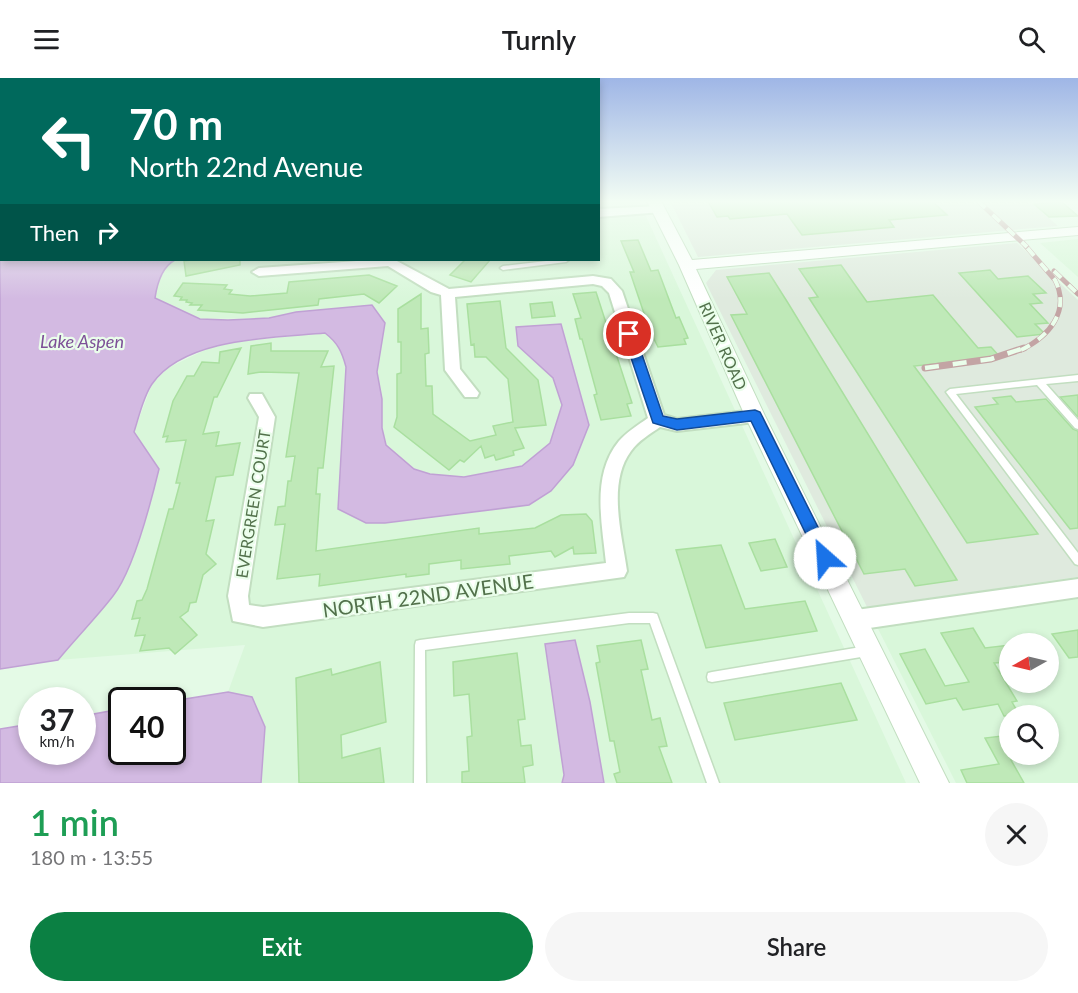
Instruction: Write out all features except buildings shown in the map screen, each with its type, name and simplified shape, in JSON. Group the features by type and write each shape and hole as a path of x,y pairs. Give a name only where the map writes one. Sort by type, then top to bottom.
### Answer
{"street":[{"name":"RIVER ROAD","path":"671,234 755,416 935,783"},
{"path":"687,265 1045,234"},
{"path":"259,272 390,262 436,289 448,293 593,280 606,282 615,291 657,420 677,425 755,416"},
{"path":"448,293 453,370 471,393"},
{"name":"EVERGREEN COURT","path":"240,614 238,596 267,417 256,398"},
{"name":"NORTH 22ND AVENUE","path":"240,614 264,618 617,571 610,509 611,471 624,446 657,420"},
{"path":"855,620 1078,588"}],"lane":[{"path":"503,268 558,261"},
{"path":"1078,378 950,392 1078,561"},
{"path":"1040,383 1078,426"},
{"path":"420,783 420,645 618,620 653,618 713,783"},
{"path":"712,677 870,650"}],"shaded area":[{"path":"600,234 654,234 906,783 604,783 590,702 575,640 562,783 261,783 265,727 252,697 228,692 245,645 58,660 82,629 114,595 127,570 159,469 134,432 152,384 168,368 211,347 234,342 326,333 334,340 341,350 346,367 341,462 366,523 426,519 529,505 589,425 516,327 518,346 553,378 563,405 550,443 522,466 464,477 430,474 414,469 386,445 382,428 382,399 377,372 385,323 296,312 269,318 200,319 154,298 158,281 171,262 600,261"},
{"path":"686,234 966,234 698,257"},
{"path":"1078,239 1078,277 1040,243"},
{"path":"1017,243 1078,300 1078,577 867,607 706,283 716,270"},
{"path":"1078,577 1078,783 956,783 867,607"}],"water":[{"name":"Lake Aspen","path":"0,261 173,261 163,271 155,298 200,319 269,318 296,312 372,305 385,323 377,372 382,399 382,428 386,445 414,469 430,474 464,477 522,466 550,443 562,405 553,378 518,346 516,327 561,324 589,425 573,465 551,491 529,505 385,523 366,523 338,509 346,367 341,352 325,333 232,343 186,357 167,369 152,384 134,432 159,469 140,536 120,585 58,660 0,669"},
{"path":"575,640 590,702 604,783 562,783 564,775 545,644"},
{"path":"228,692 252,697 265,727 261,783 0,783 0,729 18,726 18,765 96,765 96,714 108,711 108,765 186,765 186,699"}],"railway":[{"path":"1013,234 1024,244"},
{"path":"1021,350 1048,331 1058,313 1060,303 1055,280 1024,244"},
{"path":"1054,271 1078,294"},
{"path":"925,368 991,359 1024,348"}],"route":[{"path":"629,334 657,420 677,425 755,416 825,558"}]}
